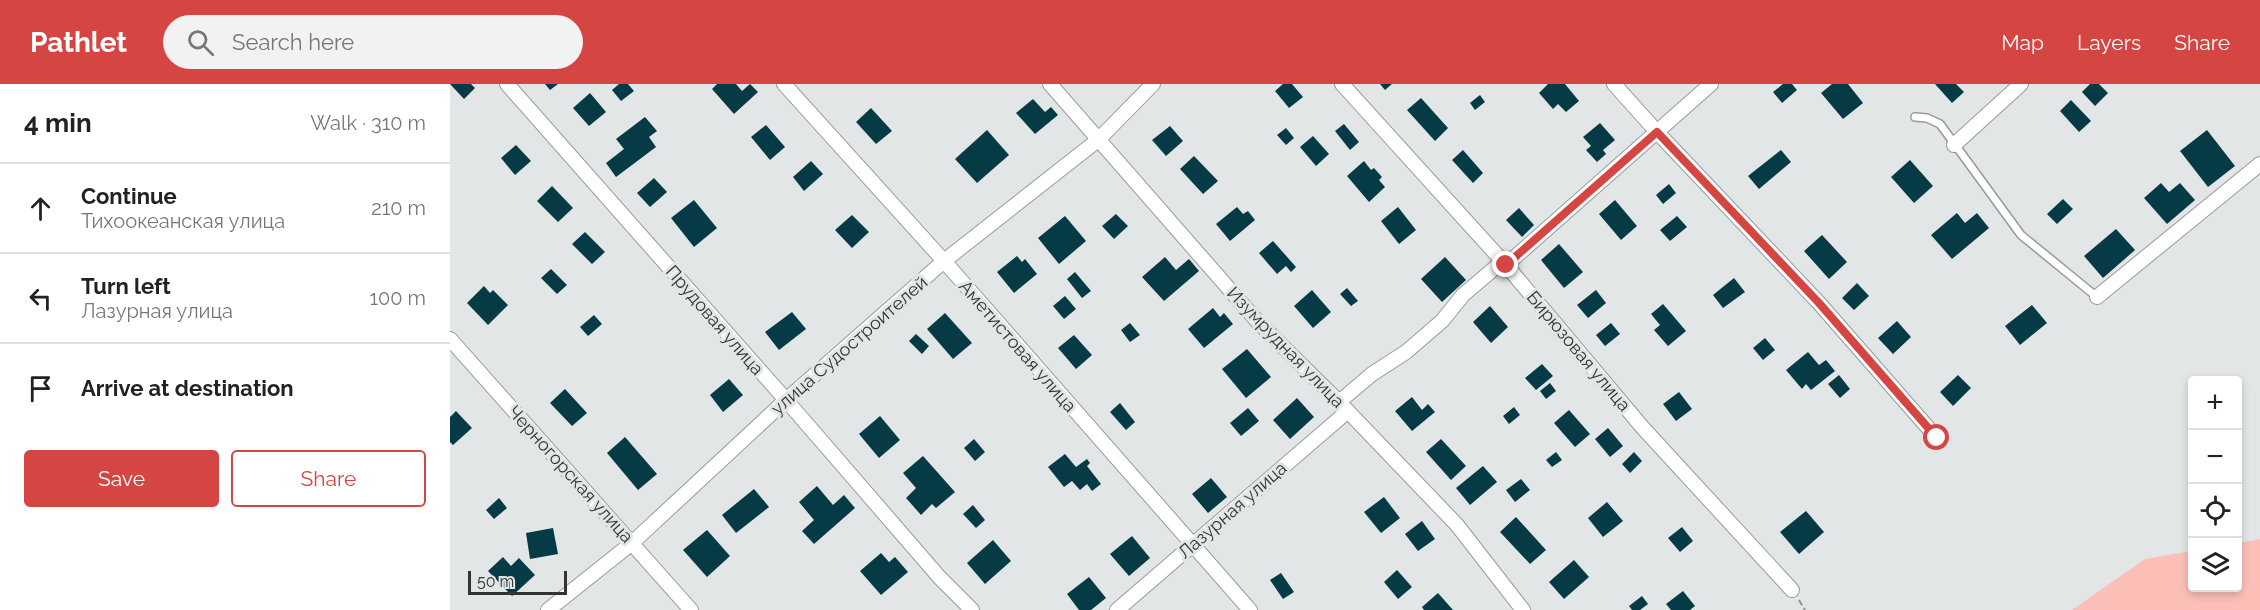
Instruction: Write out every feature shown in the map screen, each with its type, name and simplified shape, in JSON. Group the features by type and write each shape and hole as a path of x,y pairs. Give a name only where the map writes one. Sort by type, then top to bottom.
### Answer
{"street":[{"name":"Прудовая улица","path":"507,84 940,578 972,610"},
{"name":"Аметистовая улица","path":"784,84 944,261 1250,610"},
{"name":"Изумрудная улица","path":"1050,84 1258,322 1344,406 1457,525 1523,610"},
{"name":"улица Судостроителей","path":"548,610 632,543 786,400 944,261 1098,140 1153,84"},
{"name":"Бирюзовая улица","path":"1342,84 1504,263 1643,428 1792,590"},
{"path":"1614,84 1819,303 1937,438"},
{"name":"Лазурная улица","path":"1117,610 1344,406 1371,374 1406,352 1442,321 1463,295 1504,263 1711,84"},
{"path":"1954,144 2020,84"},
{"path":"2097,297 2260,164"},
{"name":"Черногорская улица","path":"450,339 691,610"}],"lane":[{"path":"1915,117 1927,118 1940,124 2021,235 2097,297"}],"shaded area":[{"path":"2260,539 2260,610 2072,610 2145,559 2188,552 2188,592 2242,592 2242,542"}],"building":[{"path":"450,84 471,84 475,88 464,99"},
{"path":"545,84 558,84 550,90"},
{"path":"619,84 628,84 634,91 621,101 612,90"},
{"path":"717,84 736,84 742,91 750,84 758,92 734,114 712,89"},
{"path":"1283,84 1292,84 1303,97 1289,108 1275,91"},
{"path":"1380,84 1392,84 1385,90"},
{"path":"1548,84 1565,84 1579,101 1566,112 1558,104 1553,109 1539,93"},
{"path":"1783,84 1792,84 1797,90 1782,103 1773,92"},
{"path":"1832,84 1848,84 1863,103 1843,119 1821,93"},
{"path":"1935,84 1956,84 1964,92 1952,103"},
{"path":"2090,84 2099,84 2108,93 2095,106 2082,92"},
{"path":"590,93 606,112 589,126 573,108"},
{"path":"1480,95 1485,102 1475,110 1470,103"},
{"path":"1421,98 1448,128 1435,141 1407,110"},
{"path":"1033,99 1045,112 1051,107 1058,115 1035,134 1016,113"},
{"path":"2071,100 2091,121 2079,132 2060,111"},
{"path":"871,108 892,131 876,144 856,122"},
{"path":"645,117 657,131 649,137 656,147 616,177 606,163 624,149 616,139"},
{"path":"1600,123 1615,140 1603,150 1606,154 1597,162 1586,150 1591,146 1583,137"},
{"path":"1344,124 1359,142 1350,150 1335,131"},
{"path":"766,125 785,147 770,160 751,137"},
{"path":"1170,126 1183,141 1166,156 1152,140"},
{"path":"1286,128 1294,138 1286,145 1277,135"},
{"path":"987,130 1009,155 977,183 955,159"},
{"path":"2207,130 2235,166 2208,187 2180,151"},
{"path":"1313,136 1329,154 1316,166 1300,147"},
{"path":"516,145 531,161 515,175 501,158"},
{"path":"1463,150 1483,173 1473,183 1452,160"},
{"path":"1781,150 1791,162 1759,189 1748,176"},
{"path":"1194,156 1218,181 1203,194 1180,169"},
{"path":"1910,160 1933,186 1914,203 1891,177"},
{"path":"811,161 823,174 804,191 793,177"},
{"path":"1364,161 1371,170 1374,168 1382,177 1379,180 1385,187 1369,202 1347,176"},
{"path":"654,178 667,192 650,207 637,193"},
{"path":"2161,183 2169,192 2180,183 2195,200 2167,224 2144,198"},
{"path":"1669,184 1676,193 1663,204 1656,195"},
{"path":"552,186 573,208 558,222 537,201"},
{"path":"2063,199 2073,209 2057,224 2047,214"},
{"path":"694,200 717,228 694,247 671,218"},
{"path":"1615,200 1637,226 1621,240 1599,214"},
{"path":"1237,207 1243,214 1248,211 1255,220 1230,241 1216,224"},
{"path":"1398,207 1416,230 1399,244 1381,221"},
{"path":"1519,208 1534,225 1522,237 1506,220"},
{"path":"1957,213 1965,223 1977,213 1989,228 1952,259 1931,235"},
{"path":"1116,214 1128,226 1114,239 1102,226"},
{"path":"852,215 869,232 852,248 835,230"},
{"path":"1065,216 1086,241 1059,264 1038,238"},
{"path":"1677,216 1687,227 1670,241 1660,230"},
{"path":"2116,229 2135,250 2103,278 2084,256"},
{"path":"585,232 605,252 592,264 572,244"},
{"path":"1822,235 1847,262 1829,279 1804,251"},
{"path":"1273,241 1296,267 1291,272 1286,266 1277,274 1259,253"},
{"path":"1559,244 1583,272 1564,288 1541,260"},
{"path":"1017,256 1022,262 1025,259 1037,274 1014,293 997,272"},
{"path":"1165,257 1176,270 1189,259 1199,271 1164,301 1142,277"},
{"path":"1445,257 1466,280 1442,302 1421,279"},
{"path":"551,269 567,285 557,294 541,278"},
{"path":"1075,272 1091,291 1082,298 1067,279"},
{"path":"1734,278 1745,292 1723,308 1713,295"},
{"path":"1857,283 1869,296 1854,310 1842,298"},
{"path":"484,286 490,293 493,290 508,305 488,325 467,303"},
{"path":"1347,288 1358,301 1351,306 1340,294"},
{"path":"1312,290 1331,312 1313,328 1294,306"},
{"path":"1596,290 1606,303 1588,318 1577,305"},
{"path":"1065,296 1076,309 1064,319 1053,306"},
{"path":"1663,304 1686,331 1668,346 1654,330 1660,325 1651,314"},
{"path":"2032,305 2047,323 2020,345 2005,326"},
{"path":"1490,306 1508,327 1491,343 1473,322"},
{"path":"1213,308 1220,317 1224,313 1233,324 1204,348 1188,329"},
{"path":"792,312 806,329 779,350 765,332"},
{"path":"945,313 972,343 953,359 927,329"},
{"path":"594,315 602,324 588,336 580,327"},
{"path":"1897,321 1911,337 1893,354 1878,338"},
{"path":"1130,323 1140,335 1130,342 1121,330"},
{"path":"1611,323 1620,334 1605,346 1596,335"},
{"path":"916,334 929,346 922,354 909,341"},
{"path":"1074,335 1092,355 1076,369 1058,348"},
{"path":"1765,338 1775,350 1763,360 1753,348"},
{"path":"1247,349 1271,377 1246,398 1222,369"},
{"path":"1808,352 1819,365 1826,360 1835,371 1811,390 1806,384 1802,389 1786,370"},
{"path":"1542,364 1553,376 1536,390 1525,378"},
{"path":"1839,375 1850,389 1840,398 1828,384"},
{"path":"1958,375 1971,388 1953,406 1940,392"},
{"path":"729,379 743,395 723,412 710,395"},
{"path":"1550,383 1556,391 1546,399 1540,391"},
{"path":"565,389 587,413 572,426 550,403"},
{"path":"1679,392 1692,409 1676,421 1663,404"},
{"path":"1412,397 1422,410 1428,404 1435,412 1412,431 1395,411"},
{"path":"1297,398 1314,417 1290,439 1273,420"},
{"path":"1120,403 1135,422 1126,430 1110,412"},
{"path":"1514,407 1520,415 1509,424 1503,416"},
{"path":"1248,408 1259,421 1241,436 1230,423"},
{"path":"1569,410 1590,434 1575,447 1554,423"},
{"path":"456,411 472,428 453,445 450,442 450,417"},
{"path":"880,416 900,440 879,458 859,434"},
{"path":"1608,428 1623,446 1610,457 1595,439"},
{"path":"625,437 657,474 638,490 607,453"},
{"path":"974,439 985,452 975,461 964,448"},
{"path":"1441,439 1466,466 1451,480 1426,452"},
{"path":"1556,452 1562,460 1552,467 1546,460"},
{"path":"1634,452 1642,461 1630,473 1622,464"},
{"path":"1065,454 1076,467 1087,459 1090,463 1087,466 1101,484 1092,491 1087,484 1080,490 1072,481 1064,487 1048,467"},
{"path":"923,456 955,492 936,508 932,504 921,515 906,498 916,488 903,473"},
{"path":"1483,466 1497,482 1470,505 1456,488"},
{"path":"1211,478 1227,497 1208,513 1192,494"},
{"path":"1521,479 1530,490 1515,502 1506,490"},
{"path":"817,486 833,505 844,495 855,508 814,544 802,531 814,520 799,502"},
{"path":"754,489 769,507 736,533 722,515"},
{"path":"1384,497 1400,518 1381,533 1364,512"},
{"path":"499,498 507,508 494,519 486,510"},
{"path":"1607,502 1623,521 1603,537 1588,518"},
{"path":"973,505 985,520 976,528 963,514"},
{"path":"1806,511 1824,532 1799,554 1780,532"},
{"path":"1516,517 1546,550 1530,564 1500,532"},
{"path":"1422,521 1435,539 1418,551 1405,534"},
{"path":"1682,527 1693,541 1680,552 1668,538"},
{"path":"553,528 558,554 530,559 526,533"},
{"path":"707,530 730,556 707,577 683,550"},
{"path":"1132,536 1150,558 1129,576 1110,554"},
{"path":"993,540 1011,561 985,584 967,563"},
{"path":"881,553 889,562 895,557 908,572 881,595 860,571"},
{"path":"503,557 511,566 519,558 535,575 512,596 488,571"},
{"path":"1574,560 1589,577 1564,599 1549,582"},
{"path":"1397,570 1412,587 1398,599 1384,582"},
{"path":"1281,573 1294,592 1283,599 1270,580"},
{"path":"1089,577 1106,598 1091,610 1079,610 1067,594"},
{"path":"1683,591 1695,606 1690,610 1671,610 1666,604"},
{"path":"1438,593 1453,610 1424,610 1422,607"},
{"path":"1642,596 1648,604 1640,610 1632,610 1629,606"}],"route":[{"path":"1506,265 1657,132 1819,303 1937,438"}]}
